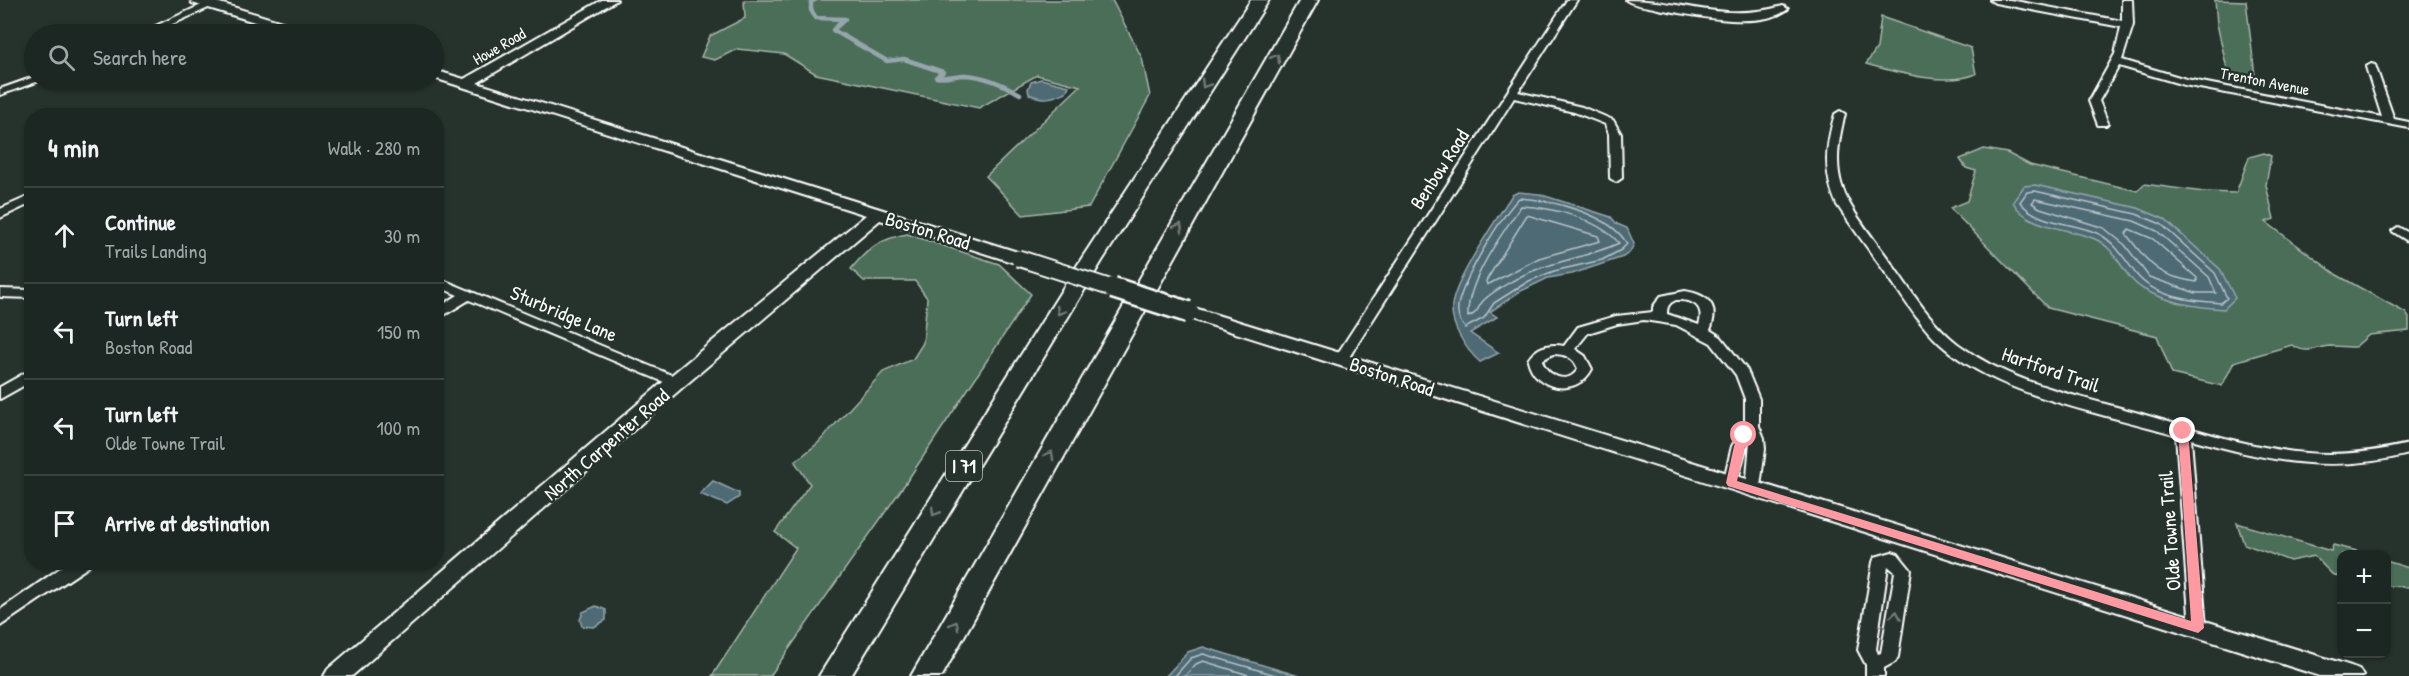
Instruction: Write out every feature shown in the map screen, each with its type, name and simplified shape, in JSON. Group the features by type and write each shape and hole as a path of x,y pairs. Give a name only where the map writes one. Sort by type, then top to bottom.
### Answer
{"highway":[{"name":"I 71","path":"834,676 1091,261 1260,0"},
{"path":"926,676 1309,0"}],"street":[{"name":"Howe Road","path":"465,84 611,0"},
{"name":"Benbow Road","path":"1341,359 1572,0"},
{"path":"1631,0 1680,11 1719,14 1766,15 1783,9"},
{"path":"1995,0 2128,25"},
{"path":"2102,123 2094,101 2117,62 2128,25 2127,0"},
{"path":"162,24 204,2 274,24"},
{"name":"Trenton Avenue","path":"2117,62 2184,82 2409,125"},
{"path":"2371,67 2389,120"},
{"name":"Boston Road","path":"444,77 2350,676"},
{"path":"0,92 24,84"},
{"path":"1512,94 1593,115 1609,122 1615,134 1616,178"},
{"name":"Hartford Trail","path":"1840,114 1830,151 1830,172 1834,188 1843,205 1927,321 1953,347 1989,371 2025,386 2249,449 2330,459 2390,455 2409,449"},
{"path":"0,214 24,202"},
{"name":"North Carpenter Road","path":"336,676 676,382 877,214"},
{"name":"Sturbridge Lane","path":"444,284 676,382"},
{"path":"0,293 24,294"},
{"path":"444,310 468,294"},
{"path":"1660,317 1660,307 1666,299 1678,296 1692,297 1701,301 1709,309 1710,319 1703,332"},
{"path":"1567,351 1578,334 1590,327 1616,320 1660,317 1703,332 1716,340 1747,383 1754,413 1752,426 1739,446 1731,483"},
{"path":"0,394 24,379"},
{"path":"1752,426 1757,438 1758,449 1754,490"},
{"name":"Olde Towne Trail","path":"2183,431 2198,628"},
{"path":"1892,558 1895,533"},
{"path":"1892,558 1904,570 1889,657 1875,670 1867,650 1881,562 1892,558"},
{"path":"0,620 71,570"}],"green space":[{"path":"744,0 1112,0 1142,58 1150,96 1089,207 1023,215 986,176 1080,86 1037,75 979,108 816,74 784,54 737,49 715,60 701,57 710,36 745,18"},
{"path":"2215,0 2246,1 2256,84 2229,78 2217,24"},
{"path":"1881,17 1971,48 1976,74 1964,78 1936,79 1866,64 1877,48"},
{"path":"1984,149 2007,153 2030,165 2137,191 2144,184 2204,192 2236,193 2249,157 2264,153 2271,156 2266,185 2274,219 2266,222 2337,275 2406,313 2409,318 2409,331 2369,335 2355,347 2330,346 2302,350 2292,345 2234,362 2222,386 2172,374 2157,336 2048,308 1950,208 1967,201 1976,171 1966,168 1960,159"},
{"path":"907,234 999,264 1031,294 905,484 770,676 712,676 796,548 775,532 810,484 795,462 818,443 883,372 913,359 923,343 927,298 915,281 864,281 851,269 863,255 875,246"},
{"path":"2237,523 2331,551 2333,545 2353,550 2337,550 2337,576 2332,574 2314,556 2290,561 2244,544"},
{"path":"2391,563 2409,568 2409,587 2391,586"}],"water":[{"path":"1041,79 1069,86 1066,92 1052,97 1043,98 1029,94 1028,89 1031,82"},
{"path":"2035,185 2138,208 2164,219 2220,269 2235,298 2224,309 2172,301 2143,289 2130,278 2115,256 2103,244 2085,235 2038,222 2019,211 2013,202 2024,186"},
{"path":"1518,192 1539,194 1611,217 1617,224 1627,228 1634,244 1630,252 1623,257 1572,274 1548,278 1519,292 1490,312 1497,317 1470,333 1499,353 1480,362 1469,351 1456,329 1452,305 1461,280 1478,249 1512,195"},
{"path":"713,481 739,493 739,497 727,505 700,494"},
{"path":"596,606 606,610 606,620 594,627 582,626 580,620 583,612"},
{"path":"1203,647 1299,676 1166,676 1188,652"}],"waterway":[{"path":"815,0 811,1 811,10 816,18 845,19 833,30 887,61 904,59 943,72 936,77 965,75 980,77 1020,94"}],"route":[{"path":"1744,435 1739,446 1731,483 2198,628 2183,431"}]}
